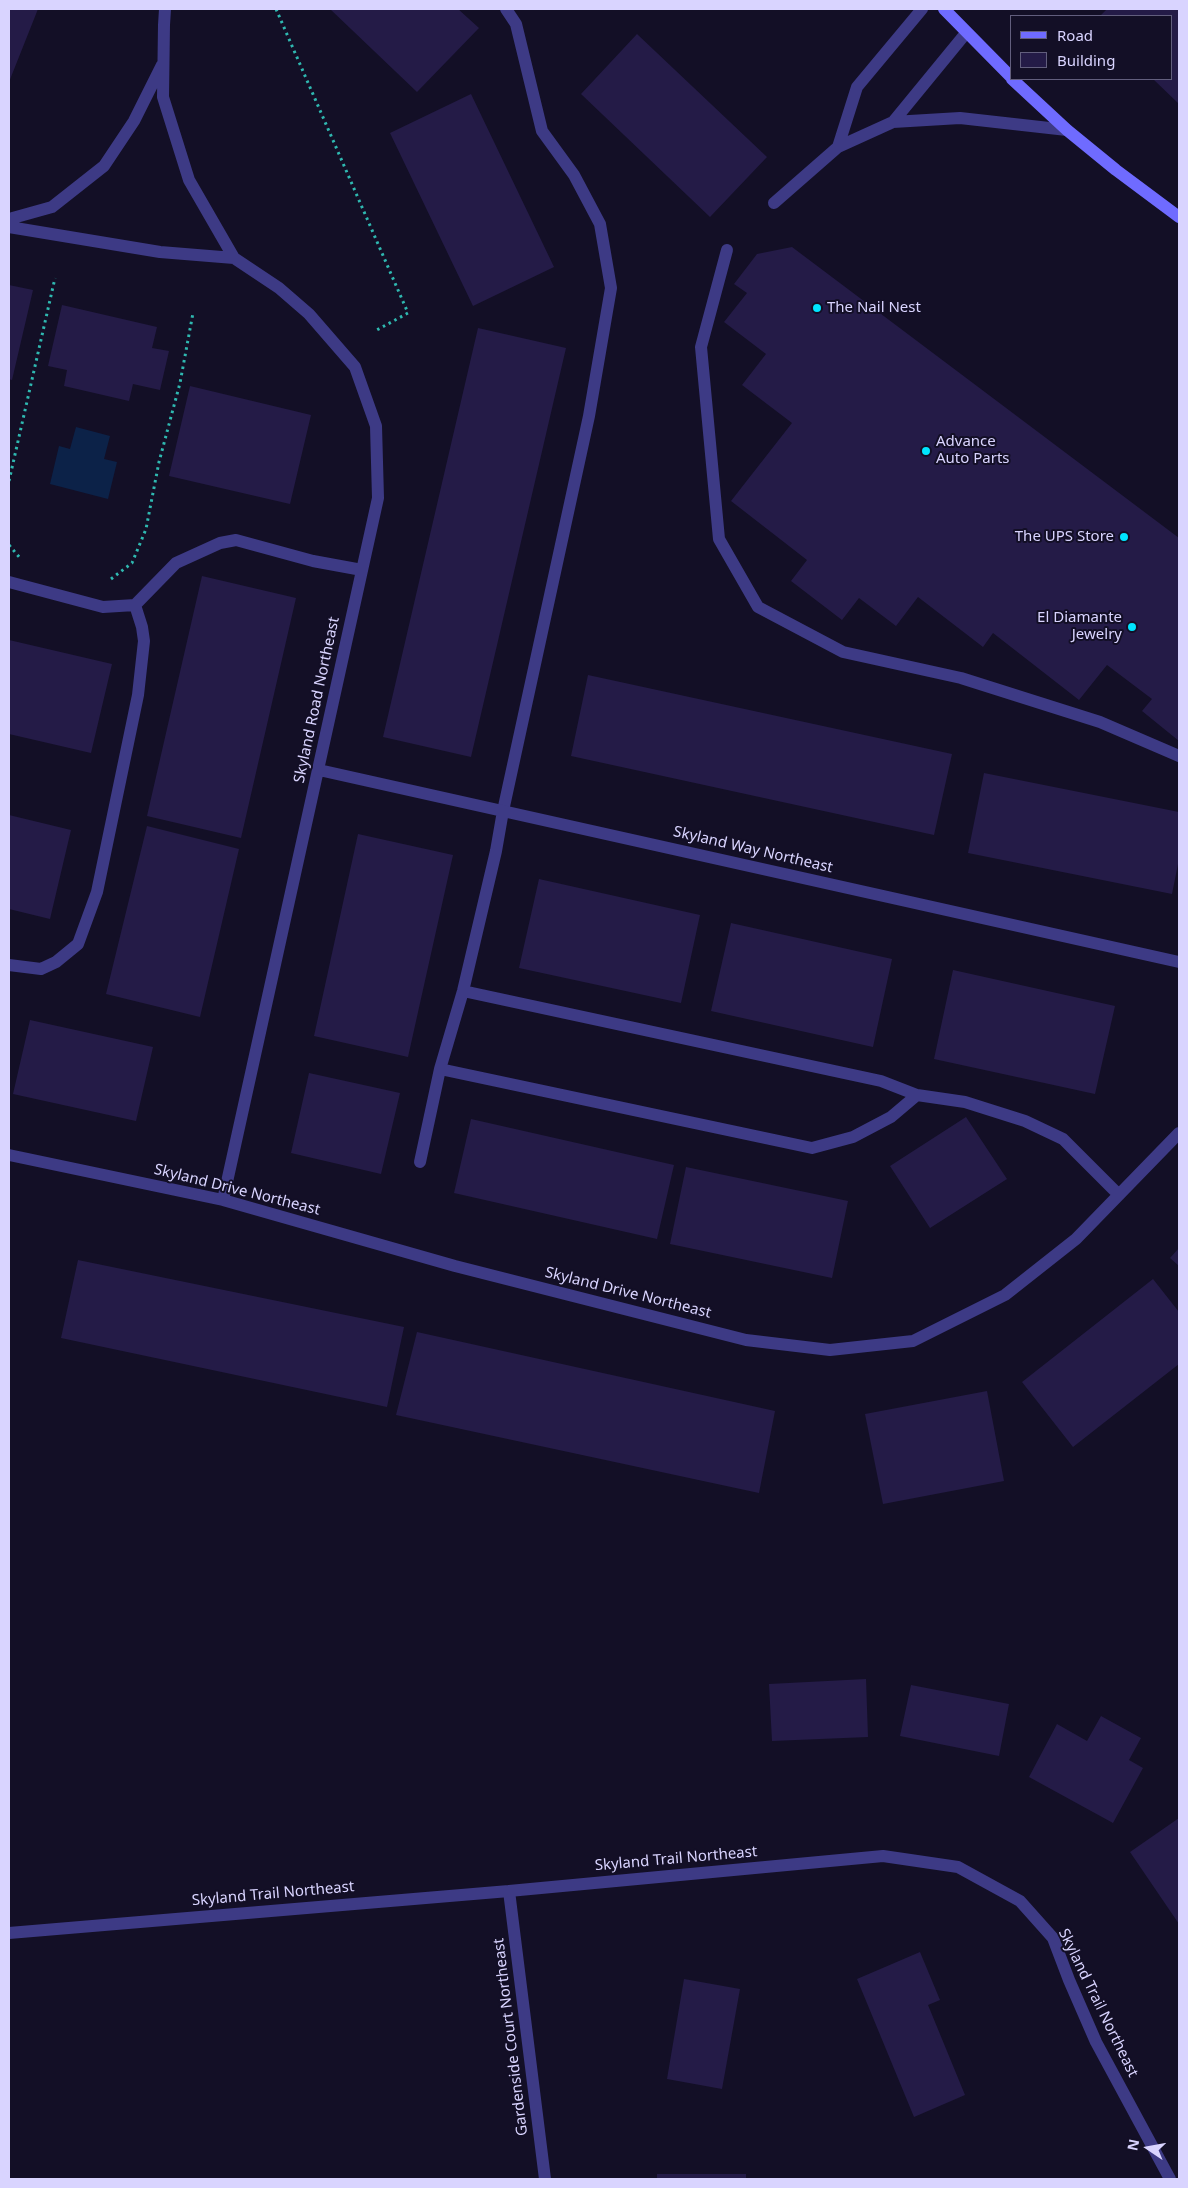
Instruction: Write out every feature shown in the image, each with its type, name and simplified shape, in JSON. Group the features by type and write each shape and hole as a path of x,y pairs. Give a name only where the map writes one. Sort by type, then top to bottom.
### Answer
{"main road":[{"path":"944,9 1010,76"},
{"path":"1014,80 1067,130 1116,170 1179,217"}],"street":[{"name":"Skyland Road Northeast","path":"166,9 163,97 189,180 234,258 279,288 309,314 355,367 376,426 378,498 223,1200"},
{"path":"420,1162 440,1069 463,991 496,851 503,811 589,416 611,288 600,224 574,175 542,131 516,24 506,9"},
{"path":"838,148 857,87 922,9"},
{"path":"893,122 966,33"},
{"path":"9,219 52,206 104,166 134,121 163,62"},
{"path":"774,203 838,148 893,122 960,118 1067,130"},
{"name":"Skyland Road Northeast","path":"9,227 160,252 234,258"},
{"path":"727,250 700,347 719,539 758,607 843,652 962,678 1100,722 1179,756"},
{"path":"9,582 103,607 135,605 176,563 220,543 236,540 313,560 362,570"},
{"path":"9,965 41,969 56,962 78,944 97,892 138,695 144,642 142,627 135,605"},
{"name":"Skyland Way Northeast","path":"319,770 1179,962"},
{"path":"463,991 881,1080 916,1095 966,1102 1025,1120 1063,1139 1119,1195"},
{"path":"440,1069 812,1148 853,1137 891,1117 916,1095"},
{"name":"Skyland Drive Northeast","path":"9,1155 223,1200 454,1266 746,1340 830,1350 913,1341 1005,1295 1076,1239 1179,1133"},
{"name":"Skyland Trail Northeast","path":"9,1933 509,1891 883,1856 958,1867 1020,1901 1053,1938 1096,2042 1170,2179"},
{"name":"Gardenside Court Northeast","path":"509,1891 544,2179"}],"path":[{"path":"276,9 408,313 375,331"},
{"path":"9,482 55,278"},
{"path":"132,563 146,529 159,462 180,383 192,313"}],"water":[{"path":"76,427 110,436 104,459 117,462 108,499 50,484 59,446 70,449"}],"building":[{"path":"9,9 38,9 9,82"},
{"path":"330,9 458,9 479,28 417,92"},
{"path":"1107,9 1179,9 1179,104 1154,80 1173,80 1173,15 1101,15"},
{"path":"637,34 767,157 710,217 581,94"},
{"path":"471,94 554,267 473,306 390,133"},
{"path":"792,247 1179,538 1179,741 1142,711 1152,699 1107,665 1079,700 993,633 983,647 918,597 896,626 859,598 842,620 791,581 807,560 731,501 792,423 742,385 766,354 724,322 747,293 734,284 757,254"},
{"path":"9,285 33,290 12,380 9,379"},
{"path":"62,305 157,327 152,348 169,351 160,390 133,384 129,401 64,386 67,370 48,366"},
{"path":"478,328 566,348 471,757 383,737"},
{"path":"190,386 311,415 290,504 169,476"},
{"path":"202,576 296,598 241,838 147,816"},
{"path":"9,640 112,664 91,753 9,734"},
{"path":"588,675 952,754 934,835 571,756"},
{"path":"984,773 1179,812 1179,859 1172,894 968,853"},
{"path":"9,815 71,830 50,919 9,909"},
{"path":"147,826 239,849 200,1017 106,994"},
{"path":"358,834 453,855 408,1057 314,1036"},
{"path":"539,879 700,915 681,1003 519,968"},
{"path":"731,923 892,959 873,1047 711,1011"},
{"path":"953,970 1115,1006 1095,1094 934,1059"},
{"path":"30,1020 153,1047 136,1121 13,1094"},
{"path":"309,1073 400,1093 381,1174 291,1153"},
{"path":"966,1117 1007,1179 930,1228 890,1166"},
{"path":"471,1119 674,1165 657,1239 454,1193"},
{"path":"686,1167 848,1201 832,1278 670,1244"},
{"path":"1179,1248 1179,1266 1170,1258"},
{"path":"78,1260 404,1327 387,1407 61,1338"},
{"path":"1153,1279 1179,1312 1179,1364 1073,1447 1022,1382"},
{"path":"417,1332 775,1411 759,1493 396,1415"},
{"path":"987,1391 1004,1481 883,1504 865,1414"},
{"path":"866,1679 868,1737 772,1741 769,1684"},
{"path":"911,1685 1009,1704 999,1756 900,1736"},
{"path":"1101,1716 1141,1738 1129,1760 1143,1768 1113,1823 1029,1777 1057,1724 1087,1741"},
{"path":"1179,1818 1179,1924 1130,1852"},
{"path":"920,1952 940,2000 928,2005 965,2095 914,2117 857,1979"},
{"path":"684,1979 740,1989 722,2089 667,2079"},
{"path":"657,2174 746,2174 746,2179 657,2179"}],"place":[{"name":"The Nail Nest","path":"817,308"},
{"name":"Advance Auto Parts","path":"926,451"},
{"name":"The UPS Store","path":"1124,537"},
{"name":"El Diamante Jewelry","path":"1132,627"}]}
